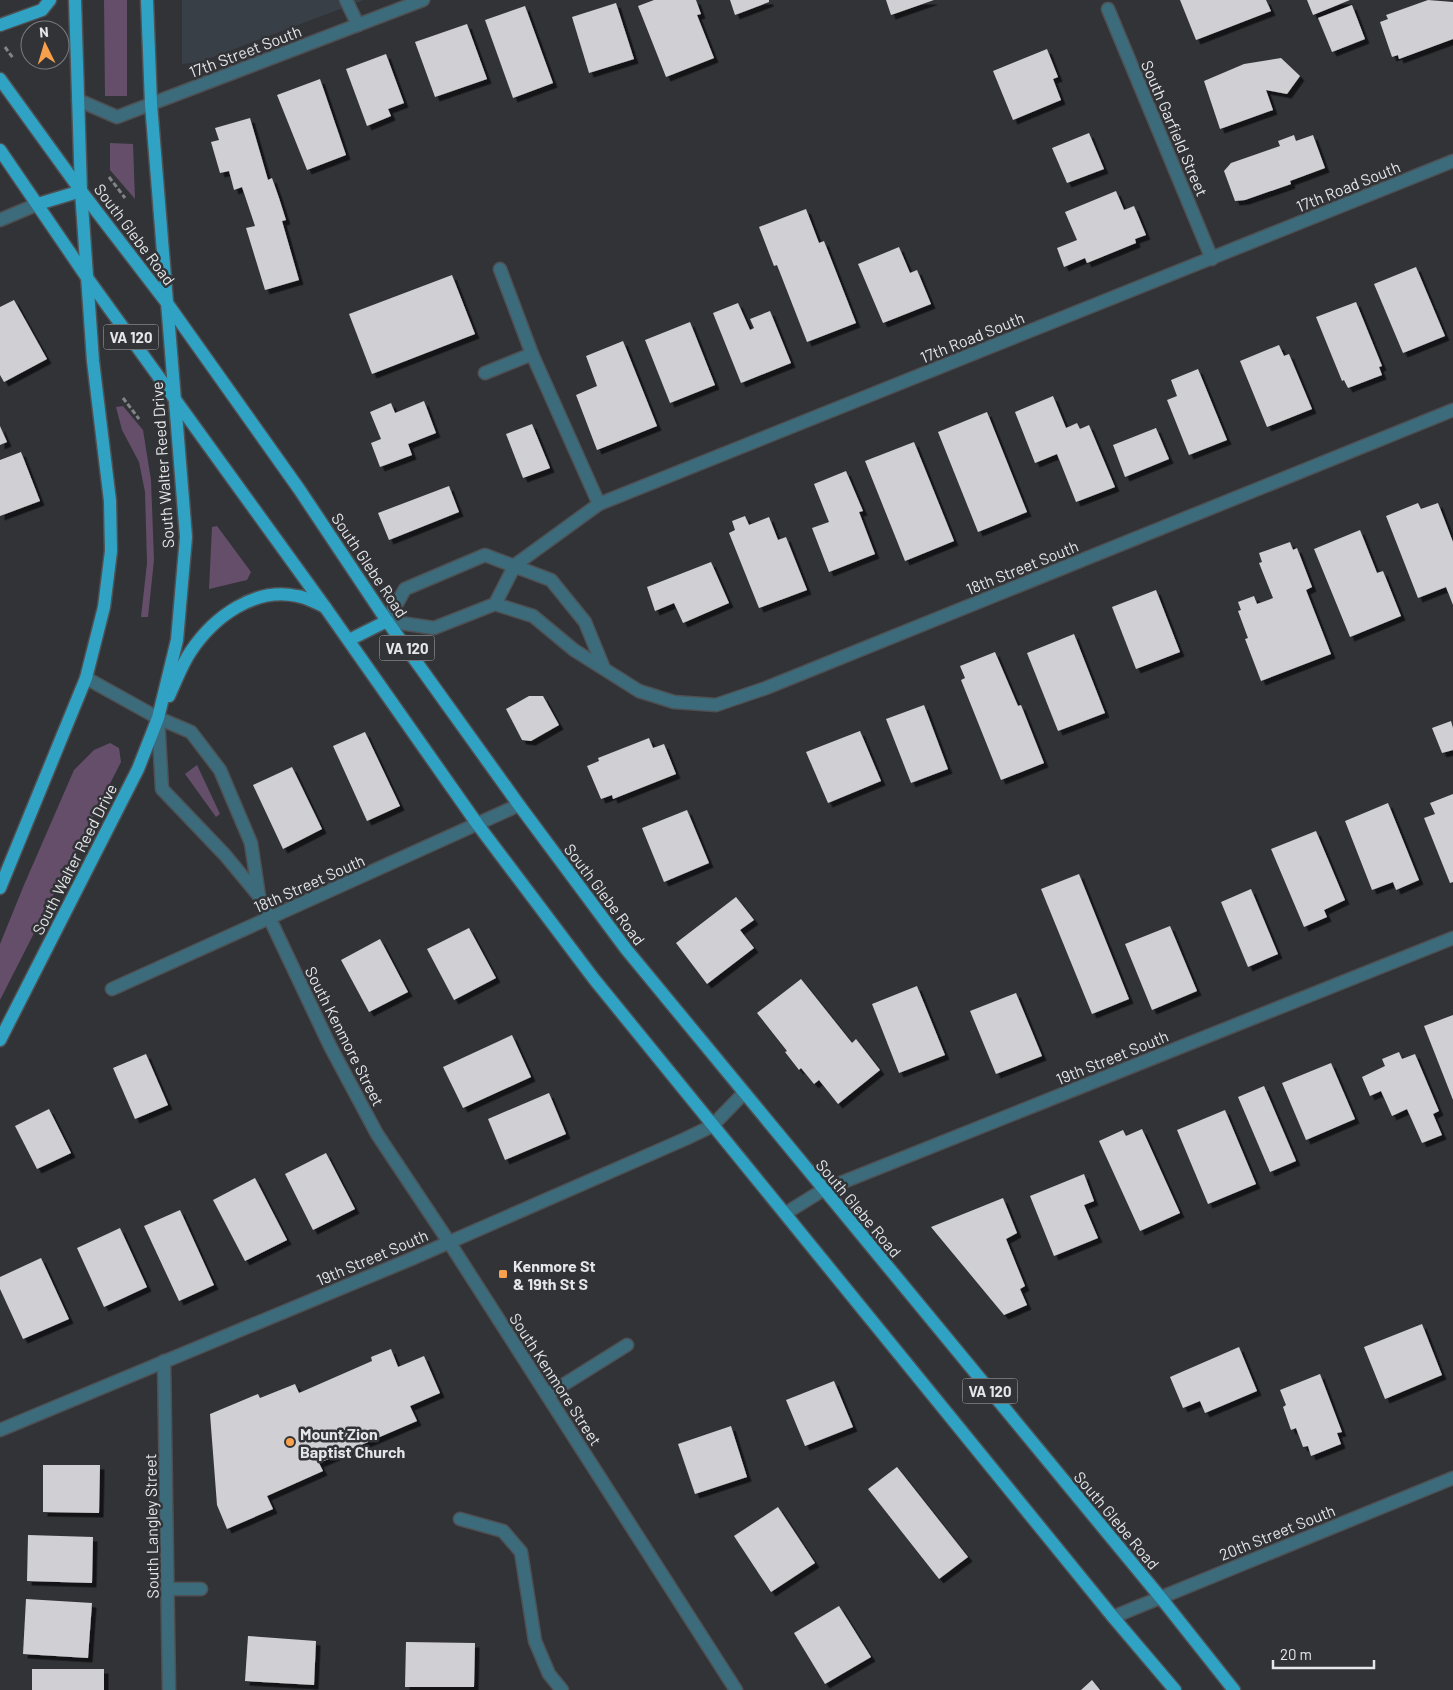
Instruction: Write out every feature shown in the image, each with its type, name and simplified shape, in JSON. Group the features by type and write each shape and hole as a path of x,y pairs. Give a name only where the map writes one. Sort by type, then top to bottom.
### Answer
{"main road":[{"path":"0,25 42,10 50,0"},
{"path":"0,888 86,678 104,606 111,551 110,501 93,362 81,191 76,0"},
{"name":"South Walter Reed Drive","path":"0,1040 138,769 158,718 177,640 186,537 151,104 147,0"},
{"name":"South Glebe Road","path":"0,79 81,191 167,303 299,489 387,621 519,805 626,949 743,1094 1161,1598 1234,1690"},
{"name":"VA 120","path":"0,150 88,279 349,640 478,825 594,979 1113,1617 1176,1690"},
{"path":"38,204 81,191"},
{"path":"158,718 190,651 215,622 251,599 272,594 298,596 325,607"},
{"path":"349,640 387,621"}],"street":[{"path":"346,0 358,25"},
{"name":"17th Street South","path":"78,100 116,117 423,0"},
{"name":"South Garfield Street","path":"1108,9 1212,258"},
{"name":"17th Road South","path":"494,604 515,565 599,504 1453,161"},
{"path":"0,220 38,204"},
{"path":"500,269 532,354 599,504"},
{"path":"485,373 532,354"},
{"name":"18th Street South","path":"494,604 534,616 574,650 603,666 639,692 674,702 716,705 766,688 1453,410"},
{"path":"494,604 434,628 387,621 405,589 485,555 551,580 585,622 603,666"},
{"name":"South Kenmore Street","path":"86,678 158,718 191,732 220,770 251,843 259,896"},
{"name":"South Kenmore Street","path":"158,718 162,790 225,855 259,896 330,1046 377,1134 449,1242 736,1690"},
{"name":"18th Street South","path":"112,989 519,805"},
{"name":"19th Street South","path":"786,1213 823,1190 1453,938"},
{"name":"19th Street South","path":"0,1430 449,1242 712,1126 743,1094"},
{"path":"547,1395 627,1346"},
{"name":"South Langley Street","path":"164,1361 169,1589 169,1690"},
{"name":"20th Street South","path":"1113,1617 1453,1478"},
{"path":"460,1519 503,1531 521,1552 535,1641 550,1674 562,1690"},
{"path":"169,1589 201,1589"}],"path":[{"path":"109,177 125,198"},
{"path":"122,397 139,419"}],"shaded area":[{"path":"104,0 127,0 127,96 105,96"},
{"path":"182,0 364,0 200,62 182,64"},
{"path":"110,143 133,144 135,199 110,170"},
{"path":"123,406 143,430 151,480 154,560 148,617 141,617 147,563 145,492 139,462 122,430 116,407"},
{"path":"217,526 251,572 247,580 209,589 212,527"},
{"path":"110,743 119,748 121,762 0,1000 0,944 24,885 74,770 94,750"},
{"path":"197,765 220,814 216,817 185,774"}],"building":[{"path":"654,0 696,0 701,14 697,15 714,58 666,77 638,6"},
{"path":"730,0 769,0 769,2 735,15"},
{"path":"886,0 934,0 891,15"},
{"path":"1180,0 1266,0 1271,11 1196,40"},
{"path":"1307,0 1350,0 1313,15"},
{"path":"1428,0 1453,2 1453,39 1399,59 1398,55 1392,57 1380,22 1388,19 1386,15"},
{"path":"616,3 634,59 589,73 572,17"},
{"path":"1352,5 1365,39 1332,52 1318,18"},
{"path":"525,6 553,83 513,98 485,20"},
{"path":"467,24 487,79 435,97 415,42"},
{"path":"1047,49 1058,77 1053,79 1061,100 1013,120 993,71"},
{"path":"386,54 404,103 388,109 391,116 367,126 346,69"},
{"path":"1281,58 1300,76 1287,94 1266,90 1273,110 1220,129 1204,81 1244,64"},
{"path":"320,79 346,155 307,170 277,95"},
{"path":"250,118 268,180 272,178 286,220 282,221 299,280 265,290 246,228 255,226 242,187 234,190 229,171 220,173 211,142 219,140 215,128"},
{"path":"1089,133 1104,169 1067,183 1052,148"},
{"path":"1294,135 1296,141 1313,135 1325,168 1290,181 1291,184 1245,200 1235,201 1224,171 1231,163 1280,146 1278,141"},
{"path":"1116,191 1124,210 1134,206 1146,235 1135,239 1136,243 1087,263 1085,258 1064,267 1057,248 1077,240 1065,212"},
{"path":"806,209 819,243 824,241 856,323 807,342 777,265 774,266 759,227"},
{"path":"899,247 910,273 917,270 931,304 883,323 858,264"},
{"path":"1416,267 1445,336 1403,353 1374,284"},
{"path":"452,275 475,334 372,374 349,314"},
{"path":"14,300 47,359 4,382 0,375 0,307"},
{"path":"1356,302 1382,366 1379,367 1382,375 1348,388 1344,380 1342,381 1316,317"},
{"path":"738,303 750,330 754,328 750,319 770,311 791,363 741,383 713,313"},
{"path":"690,322 715,385 670,403 645,340"},
{"path":"623,341 657,426 597,450 576,395 597,386 586,356"},
{"path":"1279,345 1284,356 1289,354 1312,409 1267,427 1240,361"},
{"path":"1198,369 1227,440 1189,455 1167,400 1177,396 1171,380"},
{"path":"1053,396 1066,428 1077,423 1080,429 1089,425 1115,487 1076,502 1057,454 1035,463 1015,412"},
{"path":"424,401 436,433 408,444 412,455 380,467 371,443 381,439 370,412 391,403 395,413"},
{"path":"987,412 1027,512 978,532 938,432"},
{"path":"532,424 550,468 523,478 506,434"},
{"path":"0,426 7,442 0,445"},
{"path":"1156,428 1169,459 1125,477 1113,445"},
{"path":"914,442 954,541 905,561 865,461"},
{"path":"21,452 40,501 0,516 0,460"},
{"path":"846,471 863,511 859,512 875,554 829,572 812,528 829,522 814,484"},
{"path":"449,486 459,512 389,540 378,513"},
{"path":"1418,503 1421,509 1438,503 1453,542 1453,605 1446,587 1418,598 1386,516"},
{"path":"745,516 749,525 769,517 778,540 786,537 807,590 759,608 729,533 735,530 732,521"},
{"path":"1360,530 1377,573 1383,571 1401,616 1350,637 1314,549"},
{"path":"1290,542 1293,550 1297,548 1312,587 1306,590 1331,654 1261,681 1245,639 1248,638 1238,611 1241,610 1238,602 1254,596 1257,604 1273,598 1259,563 1262,562 1259,553"},
{"path":"711,562 729,603 683,623 674,603 655,611 647,587"},
{"path":"1156,590 1180,652 1136,669 1112,607"},
{"path":"1074,634 1105,713 1058,731 1027,653"},
{"path":"995,652 1018,706 1021,705 1044,763 1001,780 961,680 965,678 960,666"},
{"path":"529,696 543,696 559,725 531,741 522,740 506,709"},
{"path":"924,705 948,769 911,783 886,719"},
{"path":"1451,721 1453,728 1453,750 1442,753 1432,728"},
{"path":"860,731 881,781 828,803 806,752"},
{"path":"365,732 400,806 367,821 333,746"},
{"path":"649,738 653,748 664,744 676,774 613,799 612,795 601,799 587,766 599,761 598,758"},
{"path":"292,767 322,829 283,849 253,785"},
{"path":"1453,794 1453,882 1450,883 1424,818 1435,814 1430,803"},
{"path":"1388,803 1419,880 1396,890 1393,882 1372,890 1345,821"},
{"path":"687,810 709,863 664,882 642,828"},
{"path":"1316,831 1345,900 1324,910 1327,917 1304,927 1271,849"},
{"path":"1079,874 1129,999 1092,1014 1041,889"},
{"path":"1251,889 1278,954 1248,967 1221,902"},
{"path":"736,897 754,920 740,930 754,948 707,984 676,943"},
{"path":"1170,926 1197,991 1152,1010 1125,944"},
{"path":"469,928 496,978 454,1000 427,949"},
{"path":"380,939 408,992 369,1012 341,960"},
{"path":"801,979 852,1043 856,1039 880,1070 838,1104 819,1080 814,1084 801,1068 799,1070 785,1052 787,1051 757,1013"},
{"path":"917,986 945,1055 899,1073 872,1004"},
{"path":"1016,993 1042,1056 996,1074 970,1011"},
{"path":"1453,1015 1453,1100 1424,1026"},
{"path":"512,1035 531,1077 463,1108 443,1067"},
{"path":"1399,1052 1402,1059 1415,1054 1439,1111 1433,1114 1442,1135 1422,1143 1407,1109 1392,1116 1381,1091 1370,1096 1362,1077 1385,1066 1382,1059"},
{"path":"146,1054 168,1105 135,1119 113,1068"},
{"path":"1331,1063 1355,1119 1306,1140 1282,1083"},
{"path":"1264,1086 1296,1161 1270,1172 1238,1097"},
{"path":"549,1093 566,1134 505,1160 488,1119"},
{"path":"49,1109 71,1153 37,1169 15,1126"},
{"path":"1225,1110 1256,1184 1208,1204 1177,1130"},
{"path":"1142,1129 1180,1213 1140,1231 1099,1141 1123,1130 1126,1136"},
{"path":"326,1153 355,1209 313,1230 285,1174"},
{"path":"1084,1174 1094,1201 1084,1205 1098,1238 1054,1256 1030,1196"},
{"path":"255,1178 287,1240 245,1261 213,1200"},
{"path":"1003,1198 1017,1233 1006,1239 1025,1286 1020,1289 1027,1305 1004,1315 931,1227"},
{"path":"180,1210 214,1285 179,1301 144,1226"},
{"path":"120,1228 147,1287 104,1307 77,1248"},
{"path":"41,1258 69,1319 23,1339 0,1289 0,1277"},
{"path":"1422,1324 1442,1375 1385,1399 1364,1347"},
{"path":"1239,1347 1257,1391 1205,1413 1200,1401 1183,1408 1170,1377"},
{"name":"Mount Zion Baptist Church","path":"391,1349 398,1367 424,1356 440,1393 410,1406 417,1421 319,1463 323,1471 267,1496 273,1509 227,1529 217,1505 210,1414 258,1394 260,1398 295,1384 299,1393 372,1361 371,1357"},
{"path":"1320,1374 1342,1432 1337,1433 1341,1444 1311,1456 1308,1446 1303,1447 1296,1428 1291,1430 1283,1407 1286,1405 1280,1390"},
{"path":"834,1381 853,1427 805,1446 786,1400"},
{"path":"731,1426 747,1477 695,1494 678,1444"},
{"path":"43,1465 100,1465 99,1513 43,1512"},
{"path":"897,1467 968,1557 939,1579 868,1489"},
{"path":"778,1507 815,1563 771,1592 734,1536"},
{"path":"28,1535 93,1537 92,1583 27,1581"},
{"path":"26,1599 92,1603 88,1658 23,1654"},
{"path":"839,1606 871,1657 825,1684 794,1633"},
{"path":"248,1636 316,1641 314,1685 245,1681"},
{"path":"406,1642 475,1643 474,1687 405,1687"},
{"path":"32,1669 104,1669 104,1690 32,1690"},
{"path":"1092,1680 1100,1690 1081,1690"}],"place":[{"name":"Kenmore St & 19th St S","path":"503,1274"},
{"name":"Mount Zion Baptist Church","path":"290,1442"}]}
